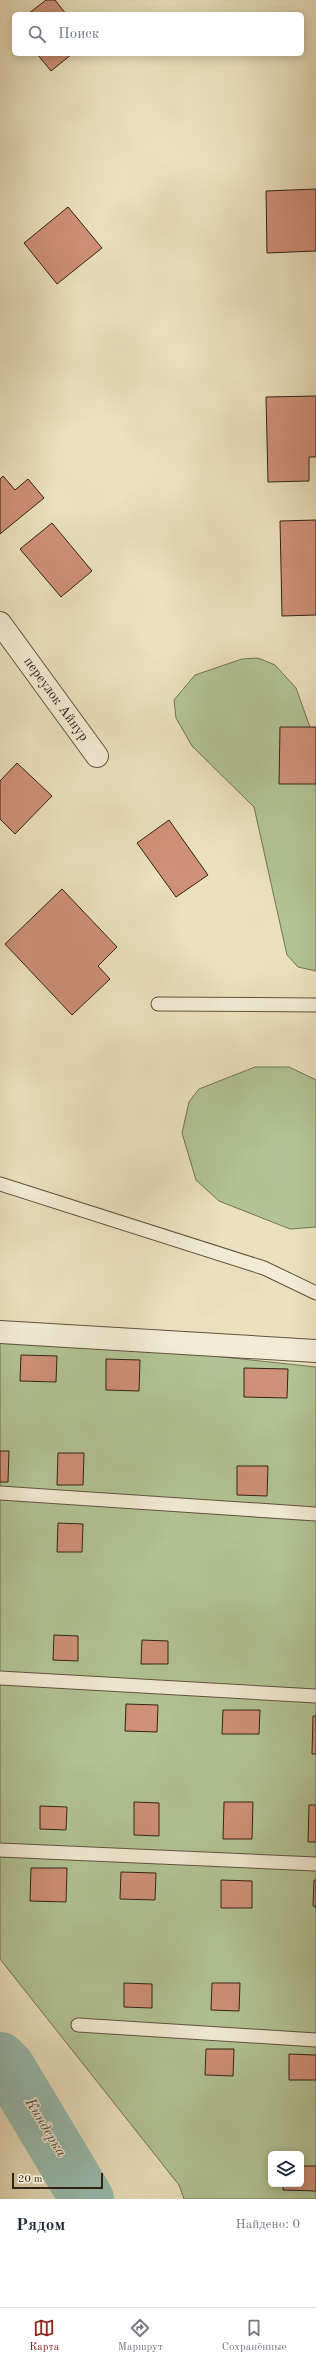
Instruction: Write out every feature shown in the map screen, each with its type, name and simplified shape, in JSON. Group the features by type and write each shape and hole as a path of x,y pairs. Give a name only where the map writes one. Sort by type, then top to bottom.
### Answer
{"street":[{"name":"переулок Айнур","path":"0,623 97,756"},
{"path":"0,1332 316,1351"}],"lane":[{"path":"158,1004 316,1005"},
{"path":"0,1184 264,1268 316,1293"},
{"path":"0,1493 316,1514"},
{"path":"0,1678 316,1696"},
{"path":"0,1850 316,1864"},
{"path":"78,2025 316,2040"}],"green space":[{"path":"258,658 275,665 296,688 316,744 316,971 298,967 287,955 254,807 192,746 176,718 174,700 195,675 242,659"},
{"path":"255,1067 289,1067 316,1080 316,1227 290,1229 219,1201 196,1180 182,1133 189,1102 199,1089"},
{"path":"0,1333 316,1367 316,2199 184,2199 179,2185 0,1959"}],"building":[{"path":"46,0 55,0 64,12 31,12"},
{"path":"39,56 70,56 51,71"},
{"path":"316,189 316,251 267,253 266,191"},
{"path":"68,207 102,248 57,284 24,243"},
{"path":"316,396 316,457 309,457 309,481 268,482 266,397"},
{"path":"3,476 15,490 28,479 44,498 0,534 0,479"},
{"path":"316,520 316,615 282,616 280,521"},
{"path":"52,523 92,571 61,597 20,549"},
{"path":"280,727 316,727 316,784 279,784"},
{"path":"17,763 52,796 15,834 0,819 0,781"},
{"path":"169,820 208,875 176,897 137,843"},
{"path":"62,889 117,947 98,966 110,979 72,1015 5,944"},
{"path":"21,1355 57,1356 56,1382 20,1381"},
{"path":"106,1359 140,1360 139,1391 106,1390"},
{"path":"244,1368 288,1369 287,1398 244,1397"},
{"path":"0,1451 9,1451 8,1482 0,1482"},
{"path":"58,1453 84,1453 83,1485 57,1485"},
{"path":"237,1466 268,1466 267,1496 237,1495"},
{"path":"58,1523 83,1524 82,1552 57,1552"},
{"path":"54,1635 78,1636 78,1661 53,1660"},
{"path":"142,1640 168,1641 168,1664 141,1664"},
{"path":"126,1704 158,1705 157,1732 125,1731"},
{"path":"223,1710 260,1710 259,1734 222,1734"},
{"path":"313,1716 316,1716 316,1754 312,1754"},
{"path":"134,1802 159,1803 159,1836 134,1835"},
{"path":"224,1802 253,1802 252,1839 223,1839"},
{"path":"309,1805 316,1805 316,1842 308,1842"},
{"path":"40,1806 67,1807 66,1830 40,1829"},
{"path":"31,1868 67,1868 66,1902 30,1901"},
{"path":"121,1872 156,1873 155,1900 120,1899"},
{"path":"221,1880 252,1881 252,1908 221,1908"},
{"path":"314,1880 316,1880 316,1907 313,1906"},
{"path":"124,1983 152,1984 152,2008 124,2007"},
{"path":"212,1983 240,1983 239,2011 211,2010"},
{"path":"206,2049 234,2049 233,2076 205,2075"},
{"path":"289,2054 316,2055 316,2080 289,2080"},
{"path":"304,2166 316,2166 316,2191 283,2190 283,2187 304,2187"}],"waterway":[{"name":"Киндерка","path":"0,2059 8,2067 87,2199"}]}
